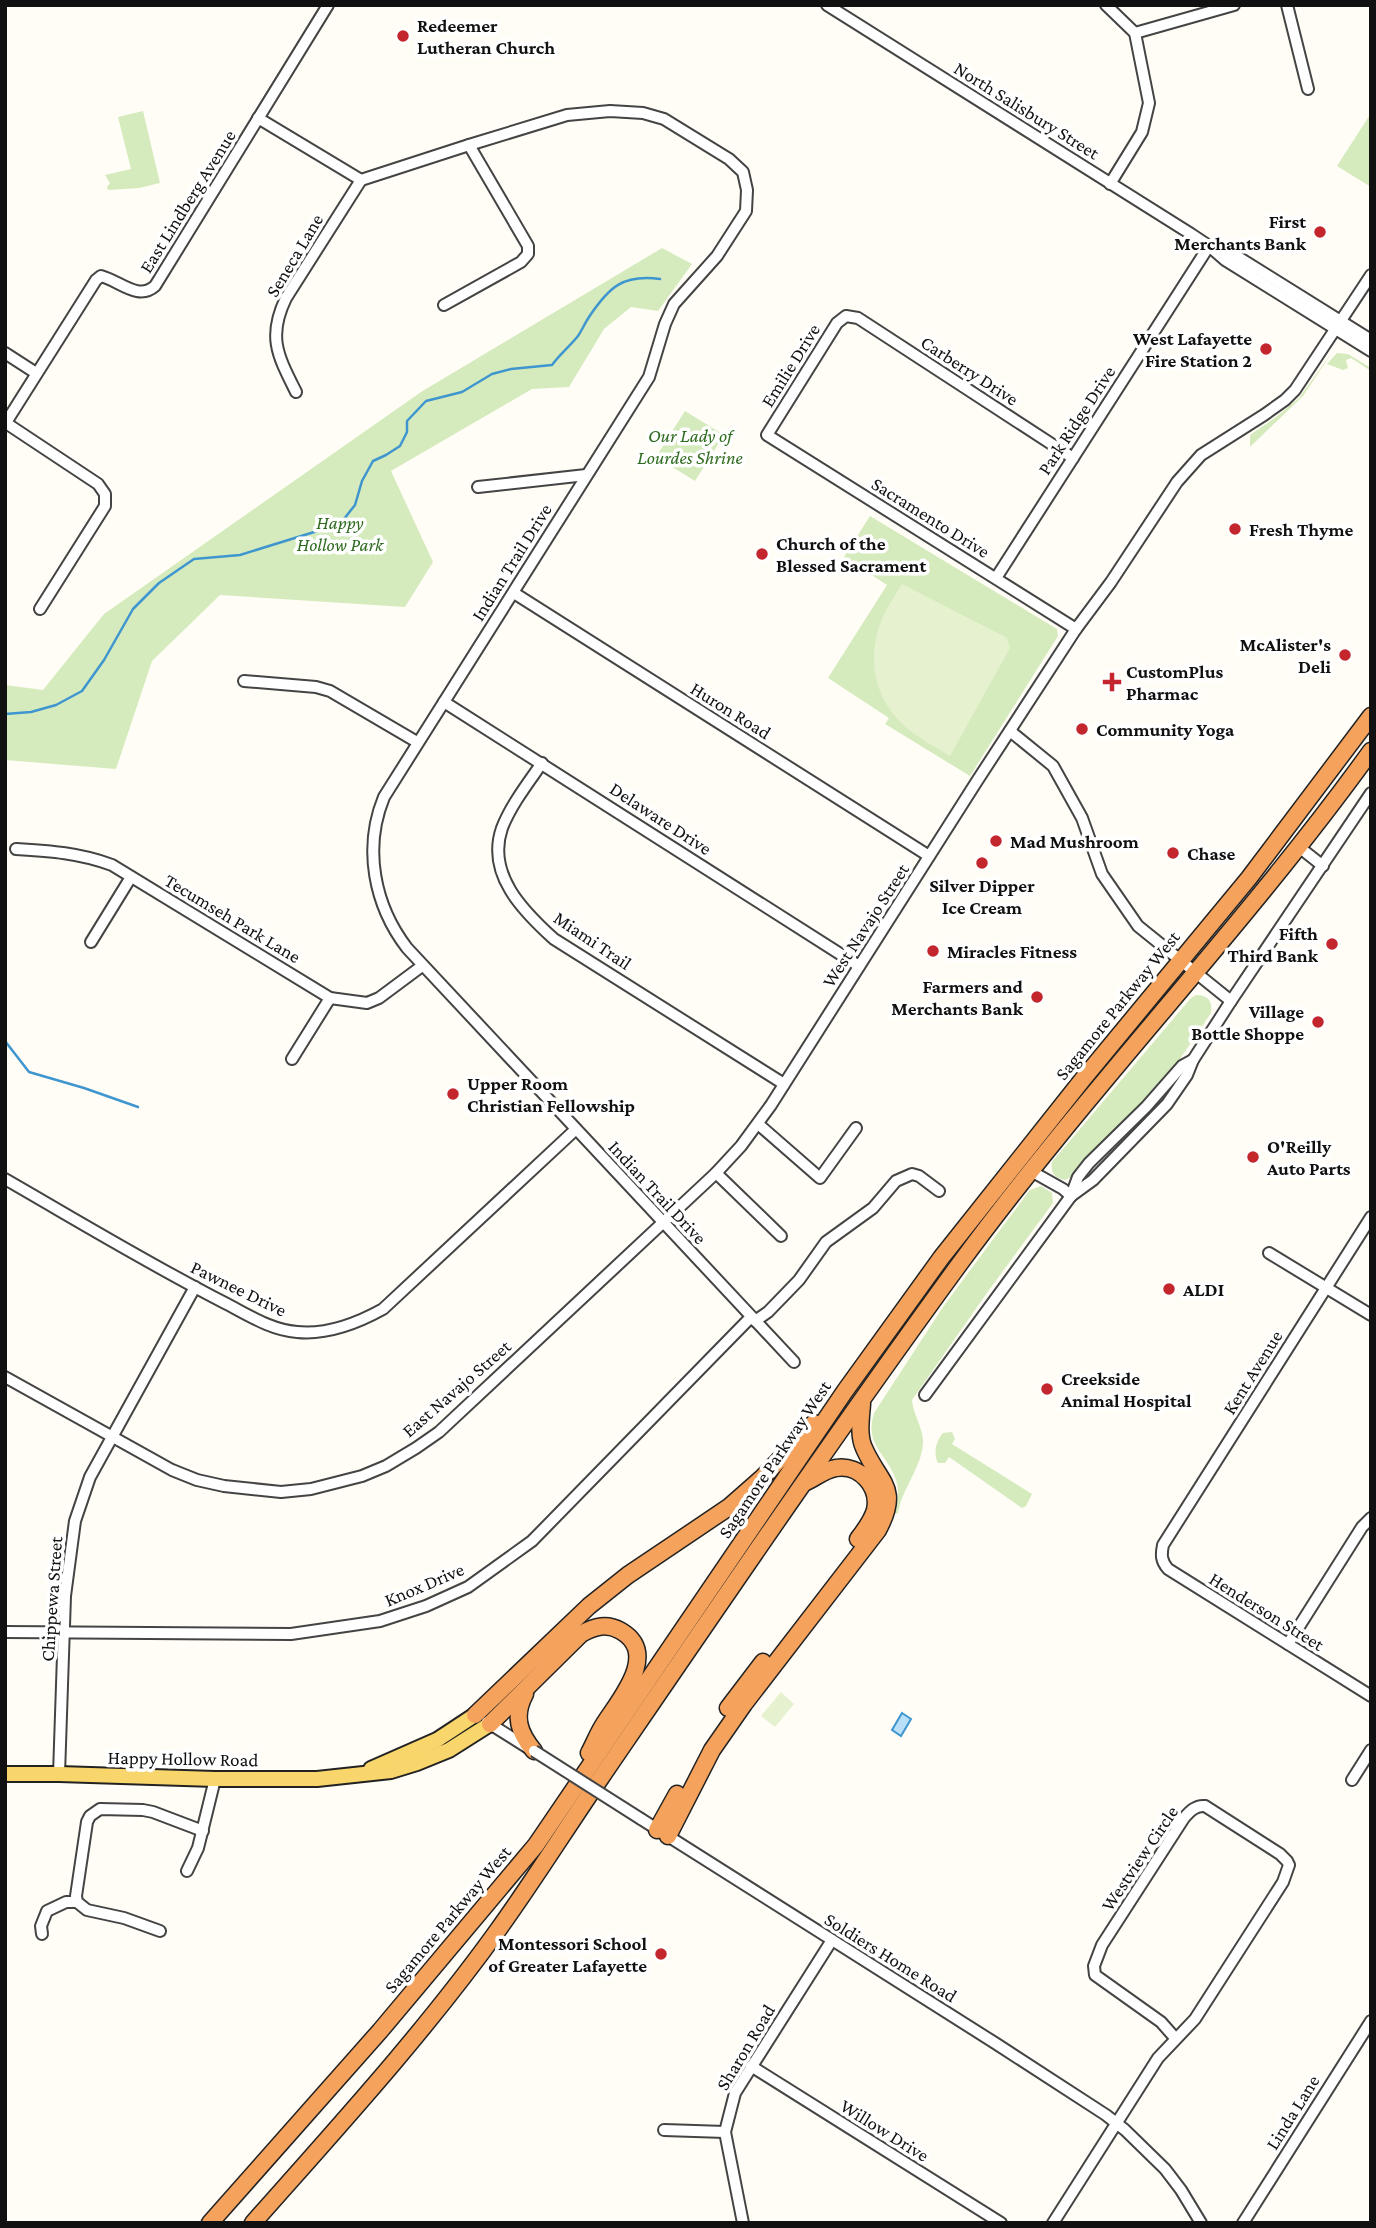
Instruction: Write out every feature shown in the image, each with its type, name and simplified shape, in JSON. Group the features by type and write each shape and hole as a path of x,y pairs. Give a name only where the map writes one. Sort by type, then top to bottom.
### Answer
{"highway":[{"name":"Sagamore Parkway West","path":"210,2223 464,1932 536,1845 845,1391 941,1258 1249,878 1371,716"},
{"name":"Sagamore Parkway West","path":"253,2223 437,2009 496,1933 804,1483 959,1265 1031,1171 1299,847 1371,751"},
{"path":"475,1716 589,1606 628,1575 729,1507 762,1478 845,1391"},
{"path":"663,1833 731,1722 884,1519 888,1509 888,1497 885,1483 863,1447 860,1431 862,1401"},
{"path":"663,1833 693,1764 720,1720 867,1527 874,1510 875,1495 871,1484 859,1472 848,1468 835,1468 804,1483"},
{"path":"490,1724 581,1634 592,1628 614,1627 631,1639 638,1662 636,1673 601,1728 572,1793"},
{"path":"530,1686 517,1714 523,1739 534,1751"}],"main road":[{"name":"Happy Hollow Road","path":"360,1773 437,1740 475,1716"},
{"name":"Happy Hollow Road","path":"5,1774 317,1779 390,1771 418,1763 449,1750 490,1724"}],"street":[{"name":"East Lindberg Avenue","path":"5,423 96,279 101,276 108,278 138,293 146,292 155,286 328,5"},
{"name":"North Salisbury Street","path":"827,5 1209,246 1230,252 1338,325 1371,351"},
{"path":"1106,5 1135,33 1149,103 1142,132 1110,184"},
{"path":"1135,33 1234,5"},
{"path":"1287,5 1308,89"},
{"name":"Indian Trail Drive","path":"361,180 567,116 610,111 643,113 664,119 729,159 743,172 747,190 746,211 718,256 674,304 649,377 384,797 375,825 372,850 379,891 390,925 422,966 794,1362"},
{"path":"258,118 361,180"},
{"path":"444,305 521,262 528,254 528,246 469,145"},
{"name":"Seneca Lane","path":"296,392 279,358 276,332 278,316 286,298 361,180"},
{"name":"Park Ridge Drive","path":"996,578 1209,246"},
{"path":"1338,325 1371,275"},
{"name":"Carberry Drive","path":"846,316 858,318 1073,458"},
{"name":"Emilie Drive","path":"767,435 837,323 846,316"},
{"name":"North Salisbury Street","path":"1338,325 1371,340"},
{"name":"West Navajo Street","path":"663,1223 716,1173 758,1124 1076,629 1111,582 1177,482 1201,456 1285,400 1338,325"},
{"path":"5,354 36,373"},
{"path":"5,423 98,484 104,494 105,506 40,609"},
{"name":"Sacramento Drive","path":"767,435 1076,629"},
{"path":"478,487 586,475"},
{"name":"Huron Road","path":"514,593 929,856"},
{"path":"244,681 316,687 330,691 417,742"},
{"name":"Delaware Drive","path":"444,702 859,966"},
{"path":"1010,731 1053,766 1079,810 1102,874 1138,926 1231,1002"},
{"name":"Miami Trail","path":"542,763 502,829 498,846 499,864 511,894 554,939 784,1084"},
{"path":"925,1395 1071,1196 1089,1163 1146,1107 1182,1066 1193,1059 1371,793"},
{"path":"1299,847 1323,866"},
{"name":"Tecumseh Park Lane","path":"16,849 86,856 112,865 330,998 367,1003 379,998 422,966"},
{"path":"90,942 131,877"},
{"path":"292,1059 330,998"},
{"path":"758,1124 820,1178 856,1128"},
{"name":"Pawnee Drive","path":"5,1179 195,1287 272,1327 318,1333 364,1320 383,1309 575,1130"},
{"path":"1031,1171 1071,1196"},
{"path":"716,1173 781,1236"},
{"name":"Knox Drive","path":"5,1632 291,1634 380,1621 426,1606 468,1587 532,1541 753,1319 768,1312 799,1280 827,1242 873,1208 896,1181 912,1174 927,1180 939,1191"},
{"name":"Kent Avenue","path":"1163,1545 1371,1217"},
{"name":"East Navajo Street","path":"5,1377 172,1470 197,1480 281,1492 321,1487 387,1466 439,1432 663,1223"},
{"path":"1269,1253 1371,1315"},
{"name":"Chippewa Street","path":"59,1774 65,1596 75,1521 90,1478 195,1287"},
{"path":"1288,1644 1362,1527 1371,1518"},
{"name":"Henderson Street","path":"1163,1545 1162,1563 1168,1569 1371,1696"},
{"path":"475,1716 534,1751"},
{"path":"1352,1780 1371,1750"},
{"name":"Soldiers Home Road","path":"534,1751 1116,2122 1165,2169 1201,2223"},
{"path":"187,1871 198,1848 215,1779"},
{"name":"Westview Circle","path":"1053,2223 1158,2058 1195,2019 1283,1882 1289,1865 1280,1854 1205,1806 1199,1805 1184,1818 1102,1945 1094,1966 1095,1975 1161,2022 1176,2039"},
{"path":"160,1931 124,1918 86,1910 77,1902 87,1822 94,1811 100,1809 153,1812 203,1831"},
{"path":"42,1934 41,1926 47,1911 66,1902 77,1902"},
{"name":"Sharon Road","path":"743,2223 725,2132 735,2093 832,1940"},
{"name":"Linda Lane","path":"1243,2223 1371,2021"},
{"name":"Willow Drive","path":"751,2066 1001,2223"},
{"path":"664,2130 725,2132"}],"green space":[{"path":"143,111 160,183 139,188 108,190 110,183 105,175 131,169 118,117"},
{"path":"1371,113 1371,187 1337,166"},
{"name":"Happy Hollow Park","path":"662,248 692,264 658,311 631,307 604,329 569,387 532,389 391,471 433,562 405,607 220,595 152,661 116,769 5,760 5,685 43,690 104,614 421,392"},
{"path":"1333,351 1303,396 1250,447 1250,435 1299,398"},
{"path":"1337,353 1348,354 1371,368 1371,371 1351,358 1346,360 1348,368 1343,370 1327,364"},
{"name":"Our Lady of Lourdes Shrine","path":"685,411 724,435 695,481 656,457"},
{"path":"870,516 1057,629 1058,636 970,776 885,724 889,718 828,678 887,585 844,557"},
{"path":"902,584 1007,638 1010,648 950,756 913,733 896,718 880,692 876,678 874,663 878,632 885,613"},
{"path":"1196,995 1209,1000 1211,1013 1171,1072 1075,1175 1065,1180 1056,1176 1052,1162"},
{"path":"1041,1186 1052,1193 1053,1203 912,1400 922,1433 922,1453 898,1513 895,1514 897,1484 874,1442 874,1413 943,1307 1030,1190"},
{"path":"952,1432 955,1439 952,1444 1032,1494 1026,1506 1022,1508 949,1457 945,1463 938,1463 936,1447 939,1440 943,1433"},
{"path":"781,1692 794,1704 775,1727 761,1716"}],"water":[{"path":"902,1713 911,1719 901,1736 892,1730"}],"waterway":[{"path":"5,714 31,712 56,705 82,691 104,660 133,609 159,583 194,559 240,555 340,524 355,505 362,481 373,461 400,446 407,432 407,421 426,401 462,392 492,374 511,369 552,365 578,336 610,290 636,279 660,279"},
{"path":"5,1041 29,1072 138,1107"}],"place":[{"name":"Redeemer Lutheran Church","path":"403,36"},
{"name":"First Merchants Bank","path":"1320,232"},
{"name":"West Lafayette Fire Station 2","path":"1266,349"},
{"name":"Fresh Thyme","path":"1235,529"},
{"name":"Church of the Blessed Sacrament","path":"762,554"},
{"name":"McAlister's Deli","path":"1345,655"},
{"name":"CustomPlus Pharmac","path":"1112,682"},
{"name":"Community Yoga","path":"1082,729"},
{"name":"Mad Mushroom","path":"996,841"},
{"name":"Chase","path":"1173,853"},
{"name":"Silver Dipper Ice Cream","path":"982,863"},
{"name":"Fifth Third Bank","path":"1332,944"},
{"name":"Miracles Fitness","path":"933,951"},
{"name":"Farmers and Merchants Bank","path":"1037,997"},
{"name":"Village Bottle Shoppe","path":"1318,1022"},
{"name":"Upper Room Christian Fellowship","path":"453,1094"},
{"name":"O'Reilly Auto Parts","path":"1253,1157"},
{"name":"ALDI","path":"1169,1289"},
{"name":"Creekside Animal Hospital","path":"1047,1389"},
{"name":"Montessori School of Greater Lafayette","path":"661,1954"}]}
